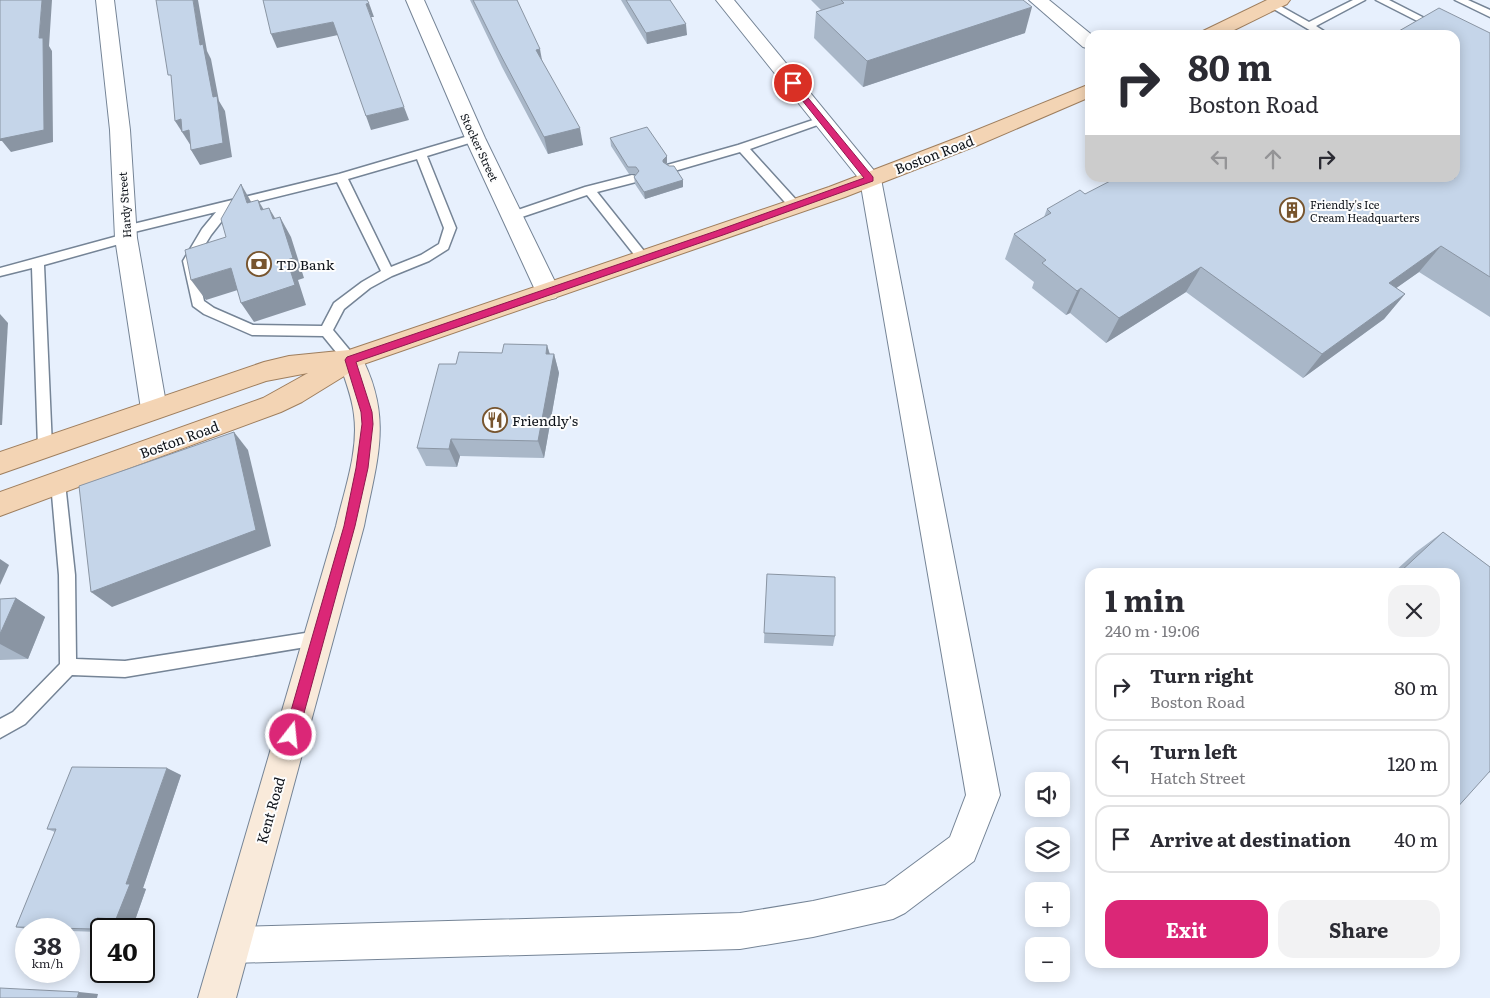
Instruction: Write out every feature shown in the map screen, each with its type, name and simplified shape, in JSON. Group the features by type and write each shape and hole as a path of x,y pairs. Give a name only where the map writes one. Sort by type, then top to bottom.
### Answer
{"main road":[{"path":"1220,30 1276,2"},
{"name":"Boston Road","path":"0,504 272,405 293,396 350,360 795,206 864,172 1085,92"},
{"name":"Boston Road","path":"0,463 264,372 289,366 350,360"}],"street":[{"name":"Hardy Street","path":"106,0 120,130 125,234 154,409"},
{"name":"Stocker Street","path":"414,0 475,138 548,292"},
{"path":"232,945 740,930 813,919 894,901 962,850 984,795 864,172 725,0"},
{"path":"1038,0 1085,39"},
{"name":"Kent Road","path":"217,998 350,526 362,468 368,424 350,360"}],"lane":[{"path":"1309,26 1360,0"},
{"path":"1381,0 1443,30"},
{"path":"1460,0 1490,14"},
{"path":"1276,2 1317,30"},
{"path":"671,168 742,148 822,120"},
{"path":"0,272 229,203 341,177 475,138"},
{"path":"742,148 795,206"},
{"path":"326,331 339,306 366,285 388,273 425,258 444,246 450,228 420,153"},
{"path":"341,177 388,273"},
{"path":"513,216 589,190 632,179"},
{"path":"589,190 644,259"},
{"path":"229,203 206,232 189,260 198,303 209,311 252,330 326,331 350,360"},
{"path":"38,262 45,447"},
{"path":"0,729 19,718 68,667 67,575 58,483"},
{"path":"68,667 125,669 318,639"}],"building":[{"path":"0,0 42,0 39,38 43,38 44,130 0,139"},
{"path":"156,0 193,0 200,45 203,44 213,97 217,96 223,143 191,150 189,130 182,132 181,119 175,121 171,75 168,75"},
{"path":"263,0 367,0 369,3 366,4 404,107 366,116 333,22 271,34"},
{"path":"473,0 517,0 540,49 536,50 580,128 544,137"},
{"path":"626,0 670,0 686,24 646,33"},
{"path":"841,0 1023,0 1032,7 867,61 816,12 844,3"},
{"name":"Friendly's Ice Cream Headquarters","path":"1439,8 1490,33 1490,277 1441,246 1389,283 1405,294 1322,354 1201,267 1119,318 1081,288 1077,291 1042,263 1046,260 1014,234 1051,213 1047,209 1080,190 1085,194 1108,182 1460,182 1460,30 1401,30"},
{"path":"647,127 667,156 663,162 669,166 674,166 683,180 644,192 634,177 639,171 636,167 628,167 610,138"},
{"path":"241,184 247,203 258,200 261,210 269,208 273,219 280,217 293,258 287,260 295,285 241,303 231,268 191,280 185,250 226,237 221,219"},
{"name":"Friendly's","path":"504,344 547,345 546,354 554,354 538,441 451,439 449,449 417,448 439,364 456,364 459,352 502,353"},
{"path":"234,432 256,530 91,592 79,486"},
{"path":"1443,532 1490,567 1490,771 1460,804 1460,568 1404,568"},
{"path":"767,574 835,577 835,636 764,633"},
{"path":"16,598 0,634 0,599"},
{"path":"72,767 167,768 126,884 130,884 116,918 90,918 90,929 80,929 80,918 20,918 56,829 47,829"},
{"path":"0,988 79,992 77,998 0,998"}],"place":[{"name":"Friendly's Ice Cream Headquarters","path":"1292,210"},
{"name":"TD Bank","path":"259,264"},
{"name":"Friendly's","path":"495,420"}],"route":[{"path":"291,735 350,526 362,468 368,424 350,360 720,233 870,179 793,83"}]}
